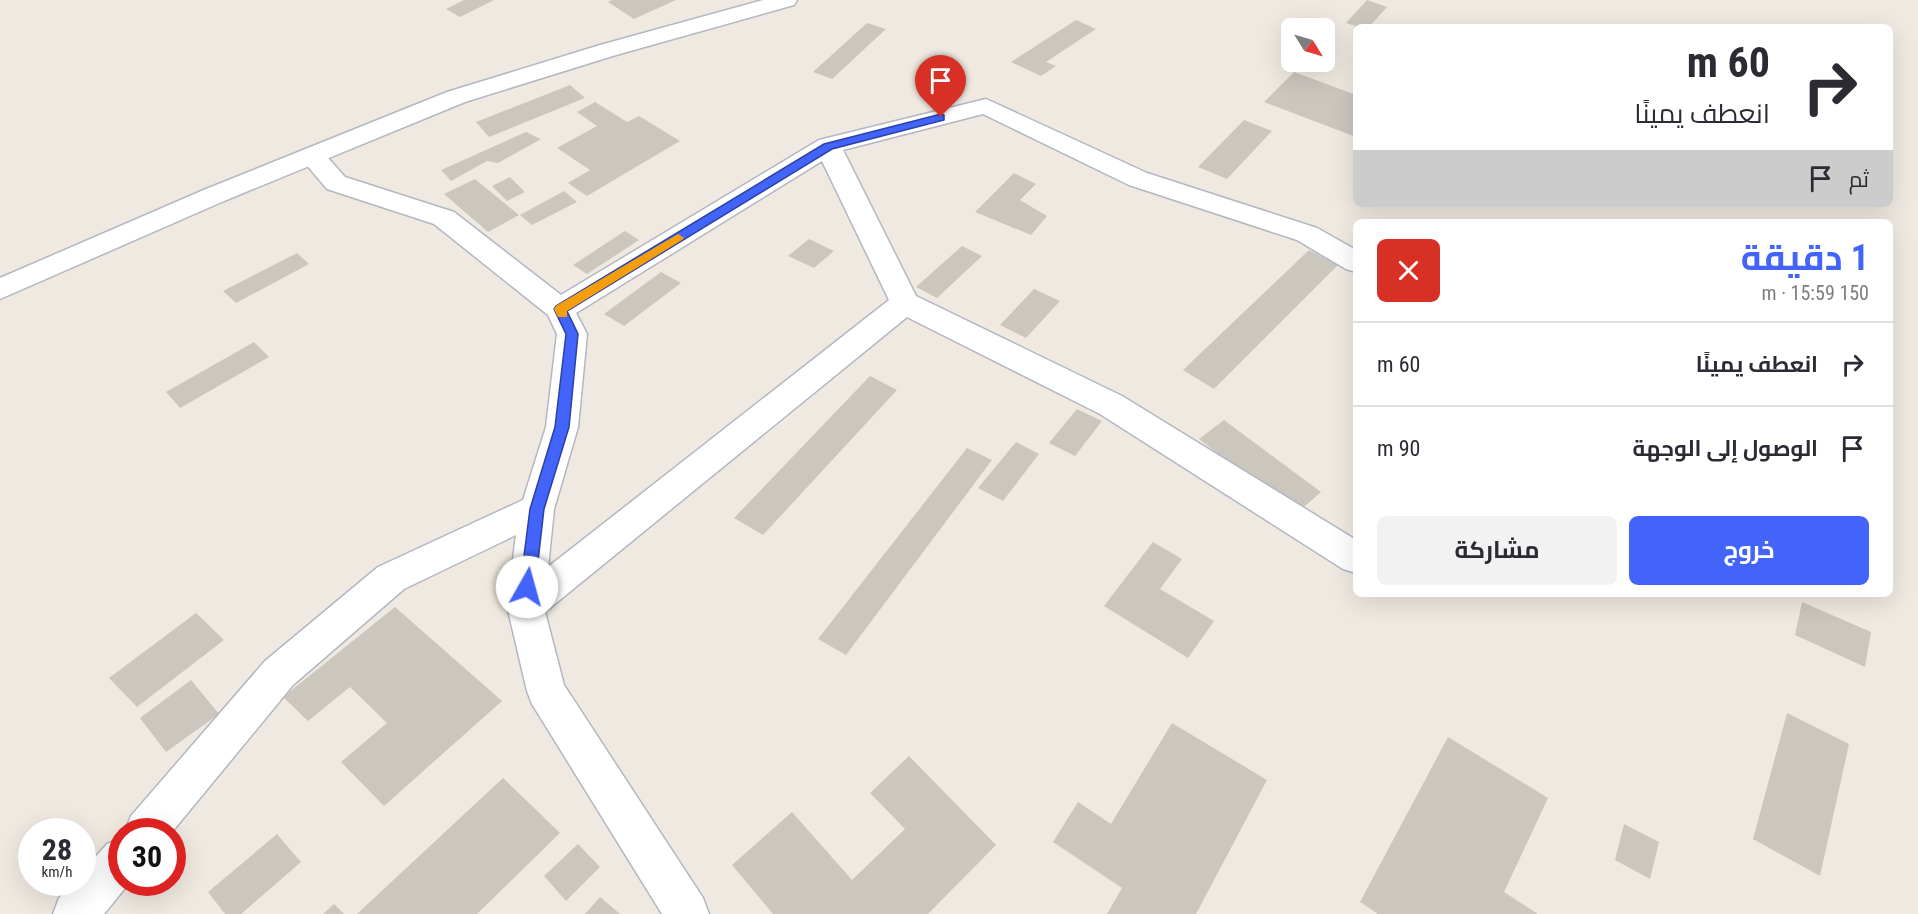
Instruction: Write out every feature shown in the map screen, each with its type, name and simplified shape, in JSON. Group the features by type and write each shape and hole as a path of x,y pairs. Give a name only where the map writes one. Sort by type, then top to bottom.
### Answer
{"street":[{"path":"0,289 215,195 456,98 608,50 786,0"},
{"path":"560,309 828,146 986,106 1138,179 1307,234 1353,260"},
{"path":"828,146 905,303 1111,405 1353,556"},
{"path":"312,156 336,183 444,218 560,309 572,334 562,427 537,509 525,606 546,691 687,914"},
{"path":"525,606 905,303"},
{"path":"157,818 279,673 391,578 537,509"},
{"path":"75,914 108,876"}],"building":[{"path":"464,0 494,0 460,17 446,9"},
{"path":"612,0 676,0 634,19 608,2"},
{"path":"1367,0 1387,7 1372,24 1353,25 1346,23"},
{"path":"1076,20 1096,29 1046,62 1056,66 1041,76 1011,62"},
{"path":"867,23 886,29 832,79 813,72"},
{"path":"1294,72 1353,94 1353,136 1264,102"},
{"path":"570,85 585,98 489,137 476,122"},
{"path":"595,102 627,122 639,116 680,141 587,196 568,183 590,170 557,148 597,126 577,112"},
{"path":"1244,120 1272,131 1227,179 1198,167"},
{"path":"526,132 541,139 498,163 487,161 451,181 441,170"},
{"path":"1014,173 1036,184 1020,200 1047,216 1031,235 975,212"},
{"path":"510,177 525,192 507,201 492,186"},
{"path":"475,179 519,215 488,232 444,194"},
{"path":"564,191 577,202 532,225 520,215"},
{"path":"625,231 639,240 587,274 573,265"},
{"path":"809,239 834,251 814,268 788,256"},
{"path":"962,246 982,256 937,298 916,287"},
{"path":"1309,250 1338,265 1214,389 1183,370"},
{"path":"297,253 309,264 236,303 223,291"},
{"path":"661,272 681,283 624,326 604,314"},
{"path":"1034,289 1060,301 1026,338 1000,325"},
{"path":"254,342 269,357 180,408 166,392"},
{"path":"870,376 897,390 763,535 734,518"},
{"path":"1077,409 1102,421 1075,456 1049,443"},
{"path":"1224,420 1321,492 1296,514 1199,439"},
{"path":"1016,442 1039,454 1003,501 978,488"},
{"path":"967,448 992,460 846,655 818,639"},
{"path":"1153,542 1182,559 1160,589 1214,621 1188,658 1104,606"},
{"path":"1802,602 1871,632 1865,667 1795,635"},
{"path":"395,607 502,701 384,806 341,762 387,723 350,687 308,721 283,697"},
{"path":"196,613 224,640 137,707 109,678"},
{"path":"191,680 219,714 166,752 140,718"},
{"path":"1787,713 1849,744 1820,876 1753,839"},
{"path":"1172,723 1267,780 1196,914 1107,914 1122,888 1053,842 1078,802 1111,824"},
{"path":"1448,737 1548,798 1504,892 1538,914 1378,914 1360,902"},
{"path":"909,756 996,845 928,914 773,914 732,865 792,812 852,880 905,829 870,793"},
{"path":"503,778 560,833 477,914 357,914"},
{"path":"1624,824 1659,842 1650,879 1615,860"},
{"path":"277,834 301,862 241,914 225,914 208,892"},
{"path":"578,844 600,867 566,901 544,876"},
{"path":"600,897 620,914 585,914"},
{"path":"334,904 344,914 323,914"}],"slow traffic":[{"path":"563,314 560,309 678,238"}],"route":[{"path":"527,587 537,509 562,427 572,334 560,309 828,146 941,117"}]}
